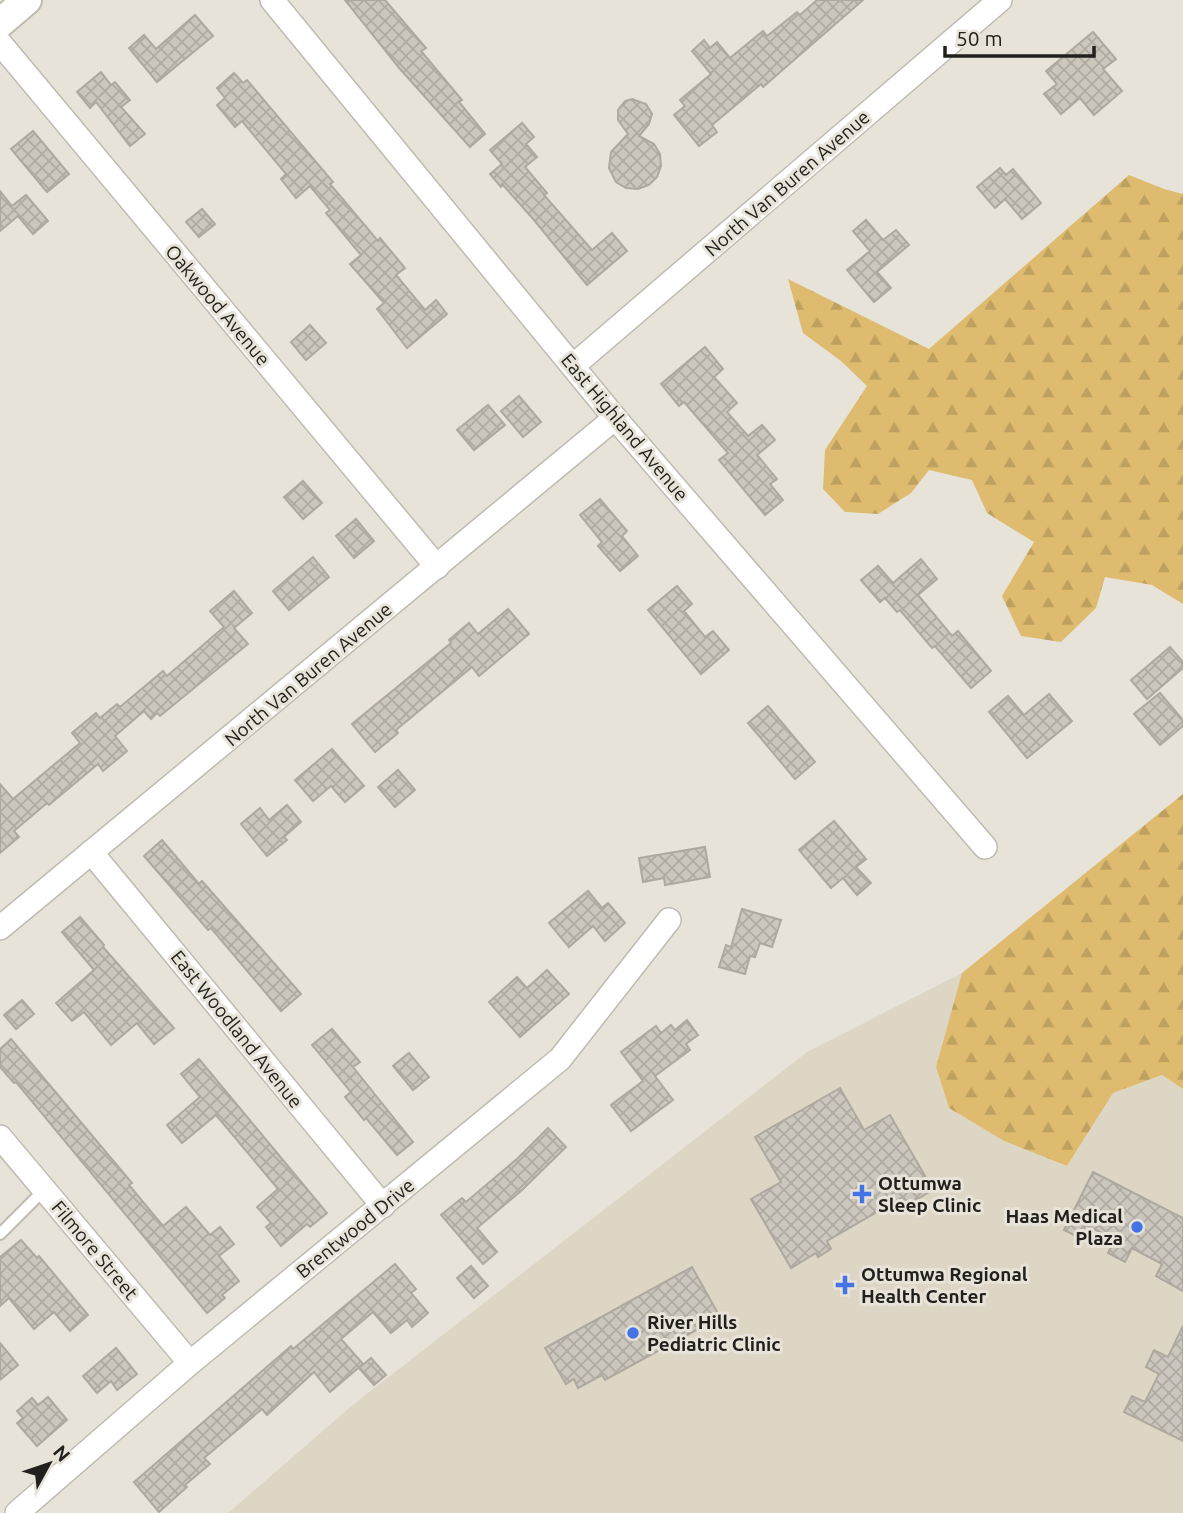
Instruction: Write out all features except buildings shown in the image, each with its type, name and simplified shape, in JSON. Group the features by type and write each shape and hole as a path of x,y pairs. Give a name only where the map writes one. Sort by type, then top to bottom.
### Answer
{"street":[{"path":"0,23 27,0"},
{"name":"East Highland Avenue","path":"272,0 615,418 985,847"},
{"name":"North Van Buren Avenue","path":"573,366 1000,0"},
{"name":"Oakwood Avenue","path":"0,43 437,567"},
{"name":"North Van Buren Avenue","path":"0,928 615,418"},
{"name":"East Woodland Avenue","path":"91,852 383,1206"},
{"name":"Brentwood Drive","path":"17,1513 190,1363 560,1059 670,920"},
{"name":"Filmore Street","path":"0,1137 190,1363"}],"lane":[{"path":"0,1234 44,1190"}],"shaded area":[{"name":"Ottumwa Regional Health Center","path":"962,973 936,1067 949,1108 1004,1141 1067,1166 1113,1093 1162,1075 1183,1089 1183,1513 228,1513 355,1403 807,1052"}],"green space":[{"path":"1129,175 1183,194 1183,604 1152,585 1105,577 1096,608 1061,642 1021,636 1002,596 1034,542 987,513 972,480 929,470 911,493 878,514 845,512 823,489 825,450 867,386 841,361 803,333 788,279 929,349"},
{"path":"1183,794 1183,1089 1162,1075 1113,1093 1067,1166 1004,1141 949,1108 936,1067 962,973"}],"place":[{"name":"Ottumwa Sleep Clinic","path":"862,1194"},
{"name":"Haas Medical Plaza","path":"1137,1227"},
{"name":"Ottumwa Regional Health Center","path":"845,1285"},
{"name":"River Hills Pediatric Clinic","path":"633,1333"}]}
